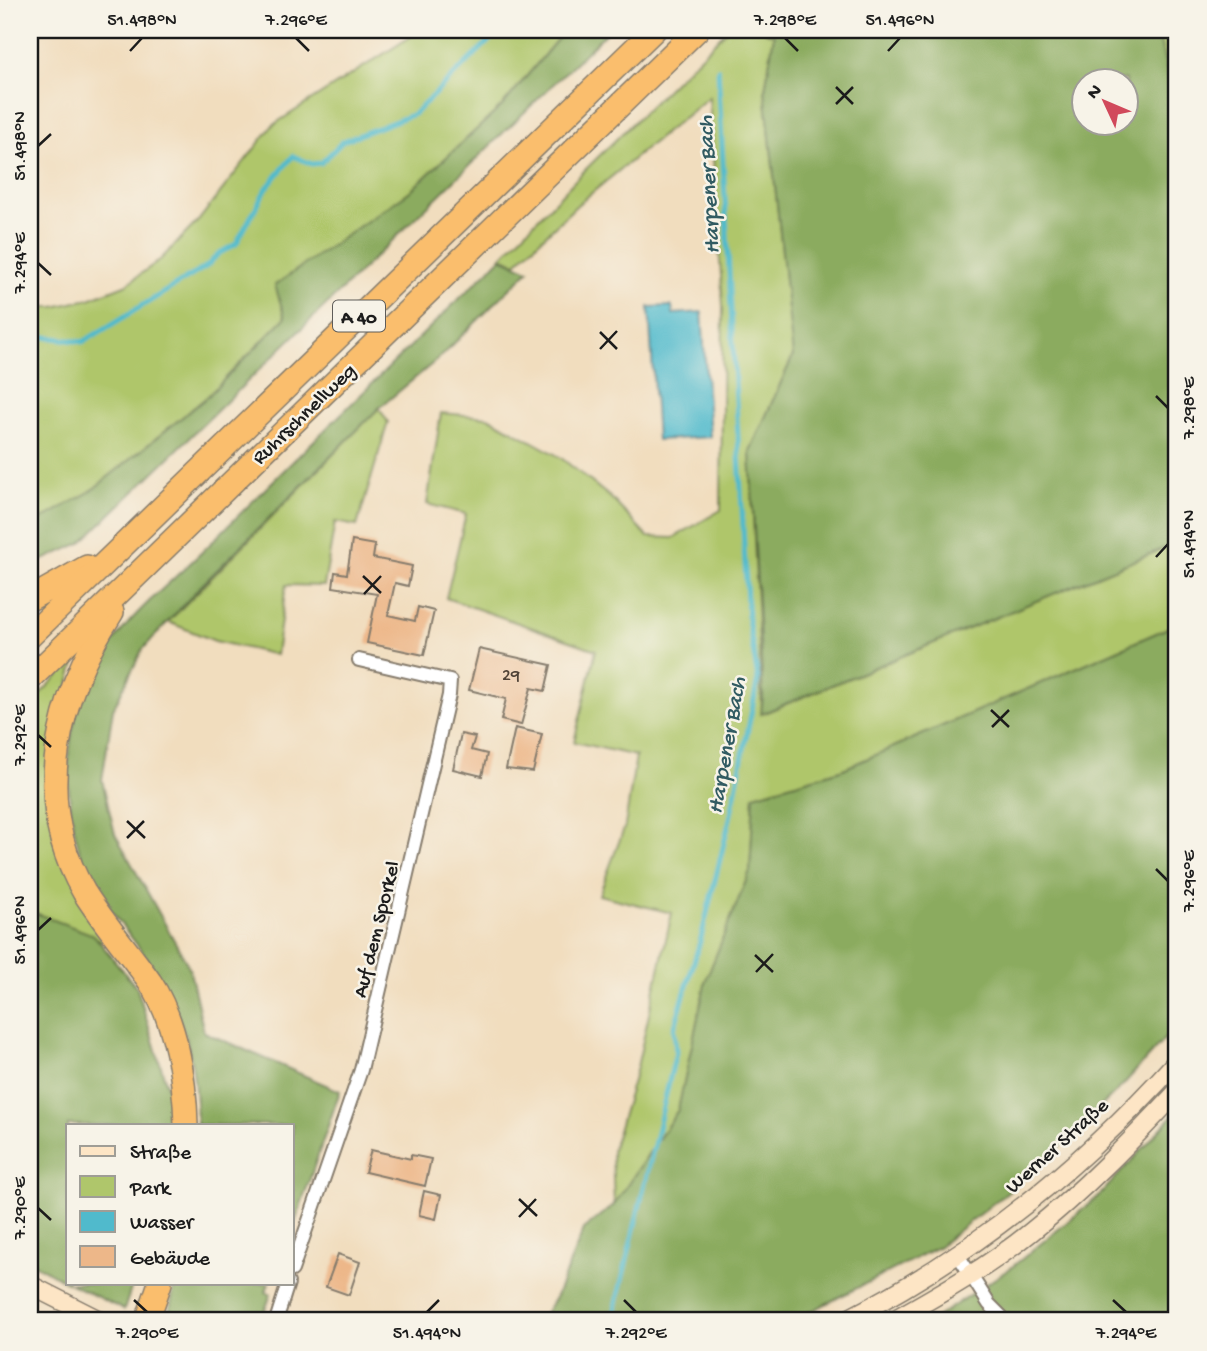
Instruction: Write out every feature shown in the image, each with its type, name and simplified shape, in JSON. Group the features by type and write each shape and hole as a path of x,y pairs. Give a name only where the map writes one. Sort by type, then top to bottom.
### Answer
{"highway":[{"name":"Ruhrschnellweg","path":"30,636 654,30"},
{"name":"Ruhrschnellweg","path":"30,680 697,30"},
{"path":"30,599 72,578 153,516"},
{"path":"173,540 116,606 87,652 63,713 54,757 55,799 64,845 82,889 152,985 170,1028 181,1073 186,1124"},
{"path":"147,1321 160,1284"}],"main road":[{"name":"Werner Straße","path":"844,1321 958,1255 1005,1221 1085,1154 1177,1061"},
{"path":"892,1321 971,1276 1031,1232 1098,1174 1177,1091"},
{"path":"30,1285 101,1321"}],"street":[{"name":"Auf dem Sporkel","path":"294,1264 360,1070 447,705 450,681 359,660"},
{"path":"958,1255 989,1304 1006,1321"},
{"path":"276,1321 288,1284"}],"green space":[{"path":"421,30 565,30 503,105 409,192 276,285 285,318 207,397 91,491 30,526 30,307 54,307 89,299 127,284 161,259 198,221 273,125"},
{"path":"565,30 609,30 81,543 30,566 30,526 91,491 207,397 285,318 275,285 409,192 503,105"},
{"path":"727,30 762,30 774,35 765,90 793,356 750,451 762,714 1177,543 1177,624 841,770 754,795 750,871 706,980 678,1110 614,1205 612,1151 637,1067 672,913 599,895 625,826 636,756 574,742 596,650 446,598 466,514 427,504 441,413 488,417 560,457 610,497 648,537 673,538 721,510 723,306 709,97 577,205 516,263 501,257"},
{"path":"762,30 1157,30 1177,112 1177,543 761,714 763,696 750,451 793,356 765,90 774,35"},
{"path":"1157,30 1177,30 1177,112"},
{"path":"501,258 529,270 438,359 379,408 199,588 142,650 113,709 102,780 115,834 189,967 204,1032 340,1091 294,1225 294,1124 197,1124 195,1084 189,1048 177,1014 148,960 104,900 85,868 74,828 69,764 70,743 80,701 102,658 116,639 145,605"},
{"path":"379,408 388,422 357,526 335,522 324,586 286,585 276,655 215,641 168,622"},
{"path":"1177,624 1177,1025 1122,1086 1039,1167 938,1247 796,1319 540,1321 556,1296 584,1229 614,1205 678,1110 706,980 750,871 754,795 841,770"},
{"path":"76,658 47,768 108,943 35,913 30,907 30,704"},
{"path":"30,907 35,913 94,935 137,988 171,1099 169,1124 66,1124 66,1282 30,1262"},
{"path":"1177,1111 1177,1321 931,1321 1012,1267 1098,1197"},
{"path":"71,1284 133,1284 124,1310"},
{"path":"175,1284 269,1284 266,1292 271,1294 261,1321 168,1319"}],"water":[{"path":"672,306 673,314 702,312 710,437 657,440 649,307"}],"building":[{"path":"352,541 375,545 373,558 412,566 408,586 395,583 388,615 415,621 418,607 434,611 424,655 367,643 377,594 333,587 335,572 347,574"},
{"path":"479,649 551,665 545,691 531,688 521,725 501,720 506,699 469,690"},
{"path":"515,728 542,734 533,772 506,769"},
{"path":"461,734 475,737 471,750 487,754 482,776 453,769"},
{"path":"371,1150 411,1159 411,1155 431,1159 425,1186 365,1172"},
{"path":"424,1191 441,1195 436,1219 419,1215"},
{"path":"338,1254 360,1262 349,1295 326,1287"}],"waterway":[{"path":"30,340 39,336 83,342 207,266 218,254 236,244 266,189 293,156 312,164 321,163 343,141 414,114 492,38 495,30"},
{"name":"Harpener Bach","path":"600,1321 614,1314 676,1052 674,1029 701,938 731,814 758,679 748,619 718,69"}]}
